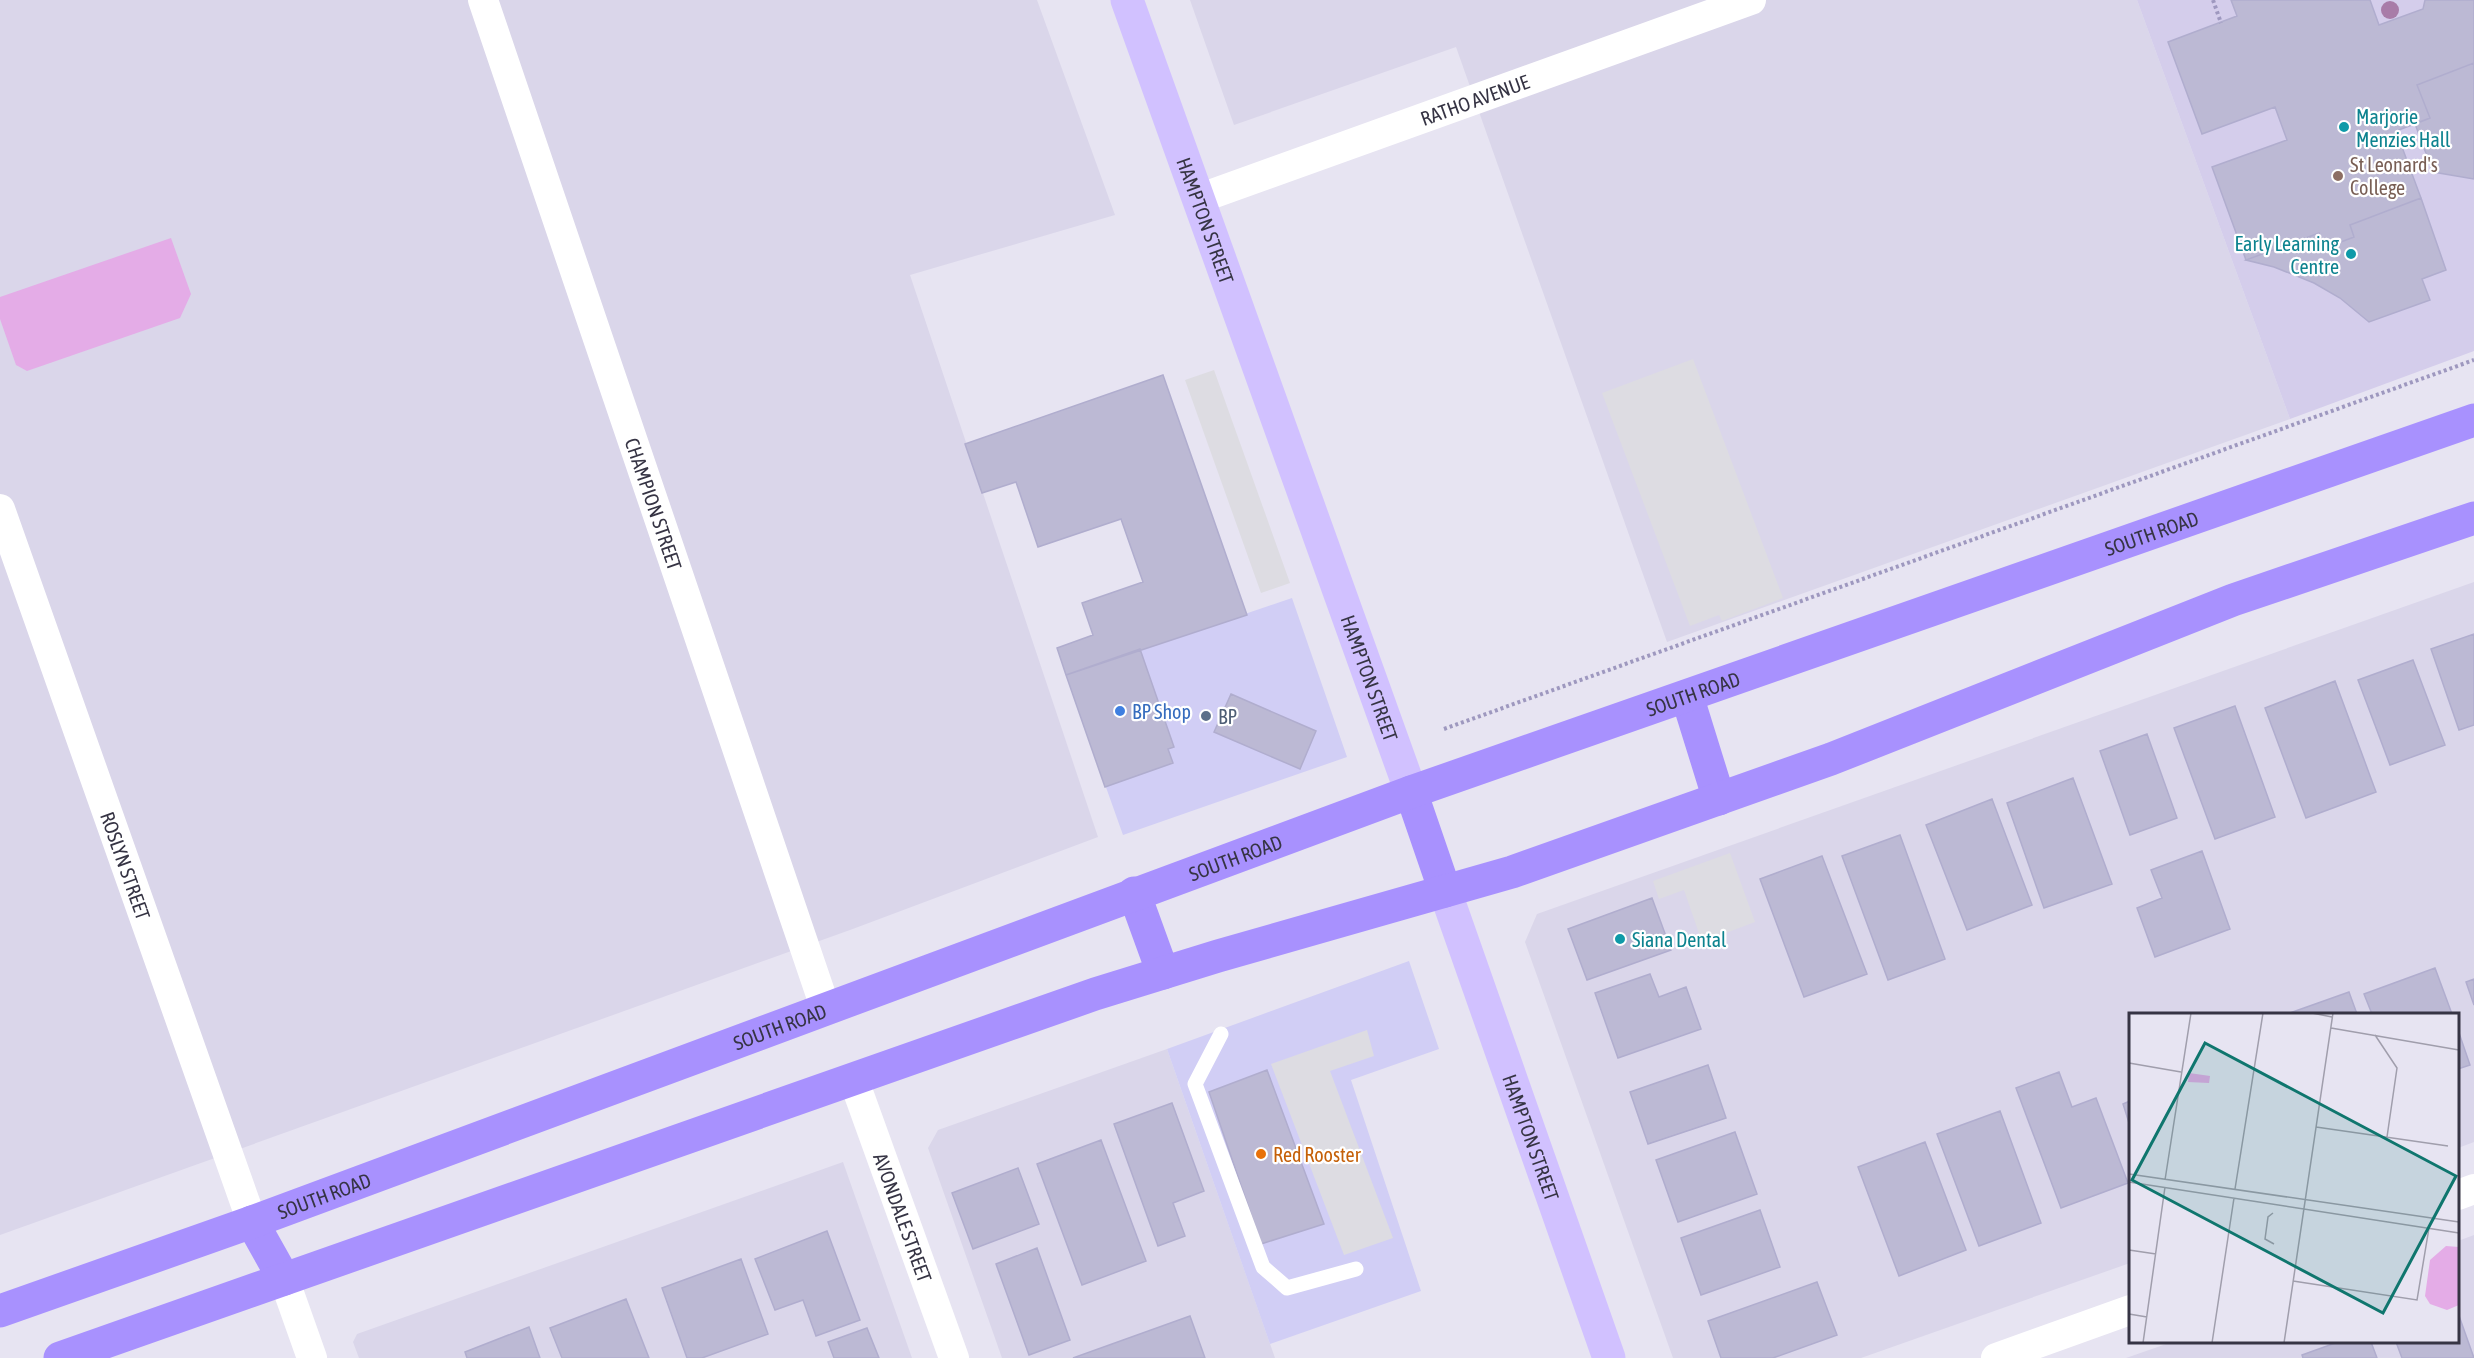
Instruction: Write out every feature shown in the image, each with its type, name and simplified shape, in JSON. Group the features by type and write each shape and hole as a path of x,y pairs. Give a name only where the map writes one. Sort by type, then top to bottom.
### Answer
{"main road":[{"name":"HAMPTON STREET","path":"1127,0 1411,792 1610,1358"},
{"name":"SOUTH ROAD","path":"0,1311 252,1222 1411,792 2474,420"},
{"path":"60,1358 853,1078 1163,973 1512,872 1832,759 2233,600 2474,518"},
{"path":"1686,696 1719,799"},
{"path":"1134,893 1163,973"},
{"path":"252,1222 284,1279"}],"street":[{"name":"CHAMPION STREET","path":"483,0 826,1010"},
{"name":"RATHO AVENUE","path":"1198,199 1751,0"},
{"name":"ROSLYN STREET","path":"0,510 252,1222"},
{"name":"AVONDALE STREET","path":"853,1078 954,1358"},
{"path":"2459,1194 2474,1189"},
{"path":"284,1279 312,1358"},
{"path":"1996,1358 2129,1310"}],"lane":[{"path":"1221,1034 1195,1084 1263,1267 1287,1288 1356,1269"}],"path":[{"path":"2213,0 2221,23"},
{"path":"1444,729 2474,360"}],"shaded area":[{"path":"0,0 1037,0 1115,215 910,275 1098,837 850,930 0,1235"},
{"path":"1190,0 2137,0 2290,419 1667,642 1456,47 1234,125"},
{"name":"St Leonard's College","path":"2137,0 2474,0 2474,351 2290,419"},
{"path":"171,238 191,294 180,318 27,371 16,365 0,319 0,297"},
{"path":"1693,359 1783,598 1722,621 1719,615 1690,626 1602,393"},
{"path":"1214,370 1290,583 1261,593 1185,380"},
{"path":"2474,582 2474,1142 2459,1148 2459,1013 2129,1013 2129,1263 1861,1358 1673,1358 1525,942 1537,914"},
{"name":"BP","path":"1292,598 1347,757 1123,835 1066,675"},
{"path":"1730,853 1755,922 1702,942 1684,890 1659,899 1653,881"},
{"path":"1409,961 1439,1049 1351,1080 1421,1291 1270,1344 1167,1049"},
{"path":"1367,1030 1374,1056 1330,1071 1393,1238 1344,1255 1271,1064"},
{"path":"1167,1049 1275,1358 1002,1358 928,1148 938,1130"},
{"path":"843,1162 912,1358 359,1358 353,1342 357,1334"},
{"path":"2474,1235 2474,1358 2126,1358 2169,1343 2459,1343 2459,1241"}],"building":[{"name":"Marjorie Menzies Hall","path":"2231,0 2370,0 2379,25 2423,9 2425,0 2474,0 2474,63 2417,85 2430,118 2396,131 2421,198 2350,225 2354,237 2325,248 2319,233 2246,260 2212,167 2287,140 2275,107 2202,134 2168,42 2237,16"},
{"path":"2474,63 2474,179 2433,172 2415,124 2430,118 2417,85"},
{"name":"Early Learning Centre","path":"2421,198 2446,270 2422,279 2430,300 2369,322 2340,298 2314,283 2274,267 2246,260 2319,233 2325,248 2354,237 2350,225"},
{"path":"1163,375 1247,615 1066,675 1057,648 1093,635 1082,603 1143,582 1121,519 1038,547 1016,482 982,493 965,444"},
{"path":"2474,634 2474,725 2459,730 2431,649"},
{"name":"BP Shop","path":"1140,649 1174,747 1168,749 1173,763 1105,787 1066,675"},
{"path":"2413,660 2445,745 2390,765 2358,680"},
{"path":"2335,681 2376,792 2306,818 2265,708"},
{"path":"1231,694 1316,731 1300,769 1214,732"},
{"path":"2235,706 2275,817 2215,839 2174,728"},
{"path":"2147,734 2177,818 2130,835 2100,751"},
{"path":"2073,778 2112,884 2044,908 2007,803"},
{"path":"1992,799 2032,905 1967,930 1926,825"},
{"path":"1900,835 1945,959 1888,980 1842,856"},
{"path":"2202,851 2230,929 2155,957 2137,908 2162,898 2151,870"},
{"path":"1822,856 1867,974 1804,997 1760,879"},
{"name":"Siana Dental","path":"1652,898 1671,950 1587,980 1568,929"},
{"path":"2435,968 2452,1013 2372,1013 2364,994"},
{"path":"1650,974 1659,997 1686,987 1701,1029 1618,1058 1595,993"},
{"path":"2474,979 2474,1005 2466,982"},
{"path":"2349,992 2357,1013 2290,1013"},
{"path":"2459,1033 2470,1065 2459,1069"},
{"path":"1708,1065 1726,1118 1648,1144 1630,1092"},
{"path":"1267,1070 1324,1224 1261,1244 1209,1092"},
{"path":"2059,1072 2072,1107 2096,1098 2128,1183 2061,1208 2016,1088"},
{"path":"2129,1101 2129,1123 2123,1104"},
{"path":"1172,1103 1204,1191 1173,1203 1185,1236 1158,1246 1114,1124"},
{"path":"2000,1111 2041,1223 1979,1246 1937,1134"},
{"path":"1735,1132 1757,1194 1678,1222 1656,1160"},
{"path":"1101,1140 1146,1261 1082,1285 1037,1164"},
{"path":"1925,1142 1966,1250 1899,1276 1858,1167"},
{"path":"1018,1168 1039,1224 973,1249 952,1193"},
{"path":"1760,1210 1780,1267 1701,1295 1681,1238"},
{"path":"827,1231 860,1320 816,1336 803,1300 775,1310 755,1259"},
{"path":"1037,1248 1070,1340 1029,1355 996,1264"},
{"path":"741,1259 768,1334 702,1358 687,1358 662,1288"},
{"path":"1817,1282 1837,1335 1773,1358 1721,1358 1708,1321"},
{"path":"626,1299 649,1358 562,1358 550,1328"},
{"path":"1190,1316 1205,1358 1073,1358"},
{"path":"2459,1316 2474,1358 2402,1358 2396,1343 2459,1343"},
{"path":"529,1327 540,1358 467,1358 465,1352"},
{"path":"867,1328 879,1358 834,1358 828,1342"},
{"path":"2335,1343 2371,1343 2377,1358 2303,1358 2302,1355"}],"place":[{"name":"Marjorie Menzies Hall","path":"2344,127"},
{"name":"St Leonard's College","path":"2338,176"},
{"name":"Early Learning Centre","path":"2351,254"},
{"name":"BP Shop","path":"1120,711"},
{"name":"BP","path":"1206,716"},
{"name":"Siana Dental","path":"1620,939"},
{"name":"Red Rooster","path":"1261,1154"}]}
